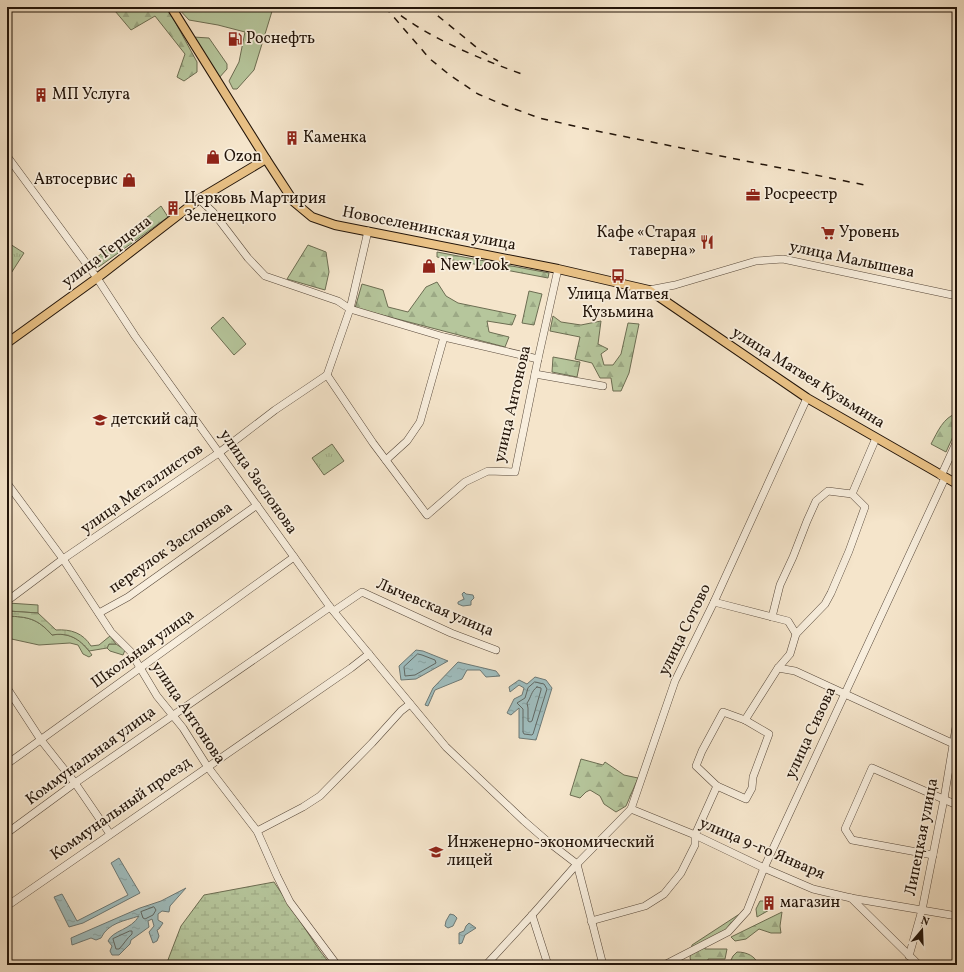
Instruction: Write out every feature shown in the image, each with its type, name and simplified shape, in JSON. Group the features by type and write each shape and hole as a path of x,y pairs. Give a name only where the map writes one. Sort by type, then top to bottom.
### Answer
{"main road":[{"name":"Новоселенинская улица","path":"171,7 294,202 312,217 335,225 558,269 649,290"},
{"name":"улица Герцена","path":"7,343 97,278 199,199 266,159"},
{"name":"улица Матвея Кузьмина","path":"649,290 807,398 957,484"}],"street":[{"name":"улица Заслонова","path":"7,156 97,278 136,336 332,609 446,747 547,841 577,864"},
{"path":"199,199 213,212 248,258 265,276 338,301 350,309 444,336 538,359"},
{"path":"368,231 350,309 327,374 386,460 407,441 420,422 444,336"},
{"name":"улица Малышева","path":"649,290 675,285 756,261 783,259 957,296"},
{"name":"улица Антонова","path":"386,460 427,515 465,482 488,471 515,472 558,269"},
{"name":"улица Металлистов","path":"7,600 63,559 220,452 275,410 327,374"},
{"path":"535,374 603,386"},
{"name":"улица Сотово","path":"486,965 577,864 631,808 675,681 714,602 807,398"},
{"path":"852,494 876,438"},
{"name":"улица Сизова","path":"664,965 728,932 747,911 764,868 943,477 957,441"},
{"name":"улица Антонова","path":"7,483 63,559 111,632 130,651 157,696 183,728 207,766 257,831 276,876 290,902 337,965"},
{"path":"745,720 778,668 790,654 796,634 825,604 849,551 865,507 852,494 828,491 816,501 780,585 772,617"},
{"name":"переулок Заслонова","path":"99,613 128,597 257,505"},
{"name":"Школьная улица","path":"7,764 141,669 294,557"},
{"name":"Коммунальная улица","path":"7,833 75,783 173,716 332,609 362,592"},
{"name":"Лычевская улица","path":"362,592 451,633 496,650"},
{"path":"714,602 788,621 796,634"},
{"name":"Коммунальный проезд","path":"7,906 207,766 351,668 369,654"},
{"path":"778,668 795,671 955,744"},
{"path":"7,688 41,740 75,783 110,834"},
{"path":"257,831 303,807 320,796 401,711 410,704"},
{"path":"723,712 745,720 769,734 753,777 752,788 746,799 717,786 696,766 702,751 723,712"},
{"name":"Липецкая улица","path":"909,956 922,910 955,744 957,721"},
{"path":"933,855 852,840 844,829 872,768 957,805"},
{"path":"591,922 645,906 664,894 681,873 694,845 695,835 717,786"},
{"name":"улица 9-го Января","path":"631,808 695,835 764,868 813,889 851,898 957,916"},
{"path":"577,864 591,922 604,965"},
{"path":"851,898 919,965"},
{"path":"532,915 548,965"}],"green space":[{"path":"121,7 167,7 197,62 197,72 184,81 177,77 185,54 155,16 131,30 115,11"},
{"path":"177,7 273,8 254,70 237,89 233,89 229,81 239,62 245,32 189,20"},
{"path":"193,37 209,38 227,64 227,69 218,79"},
{"path":"161,206 168,217 96,269 91,262"},
{"path":"10,244 24,253 8,278 7,248"},
{"path":"308,245 326,252 329,272 325,290 287,279"},
{"path":"437,252 549,273 548,278 437,257"},
{"path":"437,282 446,296 458,303 516,315 512,325 487,321 489,332 509,337 505,347 355,308 362,284 383,290 388,307 408,312 426,287"},
{"path":"529,291 542,294 534,325 522,323"},
{"path":"553,316 561,322 581,325 601,321 598,344 608,349 601,354 604,365 613,365 621,354 628,323 639,324 629,373 621,391 613,391 611,378 600,378 592,363 575,359 580,337 550,331"},
{"path":"223,317 246,344 234,355 211,328"},
{"path":"553,357 580,362 577,377 552,372"},
{"path":"957,413 957,428 946,452 931,444 944,422 952,415"},
{"path":"332,444 344,461 324,475 312,458"},
{"path":"8,603 38,605 38,613 8,611"},
{"path":"7,609 8,611 38,613 56,630 72,631 84,638 91,646 99,645 110,636 116,644 109,644 107,648 89,651 82,643 73,637 58,634 52,635 47,629 37,622 27,618 7,616"},
{"path":"7,616 27,618 42,625 52,635 59,634 75,638 84,645 92,655 89,657 83,654 78,645 70,643 39,645 7,638"},
{"path":"109,644 116,644 125,650 123,655 110,651 107,648"},
{"path":"581,759 603,765 605,762 624,775 638,778 626,806 616,812 604,804 600,796 590,790 580,798 570,795"},
{"path":"274,882 331,965 166,965 181,926 204,895"},
{"path":"760,901 766,901 771,909 757,917 756,909"},
{"path":"782,912 780,926 781,933 771,933 759,929 746,939 735,941 731,937"},
{"path":"740,915 729,929 705,947 705,949 727,949 725,959 708,959 708,965 693,965 690,958 692,945"},
{"path":"737,952 750,955 759,965 731,965 730,962"}],"water":[{"path":"464,592 466,594 473,595 474,598 471,601 471,605 463,606 458,604 458,602 464,599 462,594"},
{"path":"416,650 423,651 448,661 416,679 401,680 399,666"},
{"path":"458,662 496,671 500,676 486,677 480,670 467,670 462,679 435,690 428,706 425,705 433,688"},
{"path":"535,677 546,680 552,688 536,740 519,738 519,708 511,715 507,713 514,699 522,695 524,688 519,685 510,692 509,687 519,680 527,684"},
{"path":"119,858 140,893 83,923 69,927 54,897 62,894 77,921 128,895 111,863"},
{"path":"186,888 170,906 169,912 162,911 158,914 158,920 163,923 157,930 159,936 157,941 153,943 149,932 154,926 152,919 148,921 149,927 131,940 130,944 119,955 112,955 110,951 112,946 108,941 110,937 136,921 139,916 122,921 112,926 101,938 96,940 91,938 72,945 71,938 140,908 161,901"},
{"path":"450,914 457,918 453,926 448,928 445,926"},
{"path":"469,923 476,928 465,935 462,943 459,944 459,933 464,931"}],"railway":[{"path":"385,7 430,59 451,76 478,94 539,118 865,185"},
{"path":"390,7 419,28 453,46 522,74"},
{"path":"427,7 481,51 498,61"}],"place":[{"name":"Роснефть","path":"235,39"},
{"name":"МП Услуга","path":"41,95"},
{"name":"Каменка","path":"292,138"},
{"name":"Ozon","path":"213,157"},
{"name":"Автосервис","path":"129,180"},
{"name":"Росреестр","path":"753,195"},
{"name":"Церковь Мартирия Зеленецкого","path":"173,208"},
{"name":"Уровень","path":"828,233"},
{"name":"Кафе «Старая таверна»","path":"707,242"},
{"name":"New Look","path":"429,266"},
{"name":"Улица Матвея Кузьмина","path":"618,276"},
{"name":"детский сад","path":"100,420"},
{"name":"Инженерно-экономический лицей","path":"436,852"},
{"name":"магазин","path":"769,903"}]}
